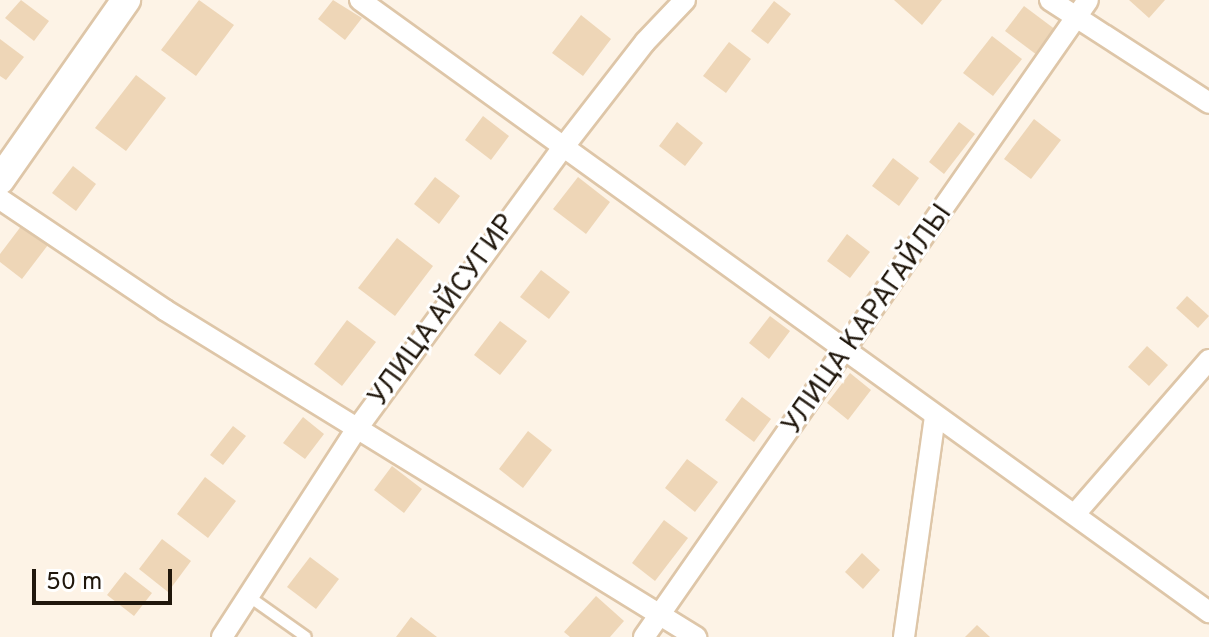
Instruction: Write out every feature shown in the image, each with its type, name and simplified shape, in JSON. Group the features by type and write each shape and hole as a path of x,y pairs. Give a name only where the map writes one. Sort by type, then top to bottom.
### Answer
{"street":[{"path":"0,180 126,0"},
{"path":"360,0 845,355 1075,514 1209,612"},
{"name":"УЛИЦА АЙСУГИР","path":"222,637 251,598 356,430 562,149 645,42 685,0"},
{"path":"1050,0 1082,8 1209,103"},
{"name":"УЛИЦА КАРАГАЙЛЫ","path":"644,637 845,355 1082,8"},
{"path":"0,199 356,430 696,637"},
{"path":"1075,514 1209,360"},
{"path":"904,637 935,416"}],"lane":[{"path":"251,598 306,637"}],"building":[{"path":"21,0 49,21 34,41 5,18"},
{"path":"199,0 234,25 196,76 161,50"},
{"path":"333,0 362,18 345,40 318,19"},
{"path":"894,0 942,0 922,25"},
{"path":"1129,0 1165,0 1149,18"},
{"path":"774,1 791,14 768,44 751,31"},
{"path":"1024,6 1056,30 1037,55 1005,31"},
{"path":"581,15 611,39 583,76 552,53"},
{"path":"992,36 1022,59 993,96 963,73"},
{"path":"0,39 24,57 6,80 0,76"},
{"path":"729,42 751,59 726,93 703,76"},
{"path":"136,75 166,98 126,151 95,128"},
{"path":"483,116 509,136 491,160 465,140"},
{"path":"1034,119 1061,140 1031,179 1004,159"},
{"path":"677,122 703,143 685,166 659,146"},
{"path":"959,122 975,134 944,174 929,162"},
{"path":"893,158 919,178 899,206 872,186"},
{"path":"73,166 96,184 76,211 52,193"},
{"path":"435,177 460,196 439,224 414,204"},
{"path":"578,177 610,202 586,234 553,209"},
{"path":"25,221 51,241 22,279 0,262 0,254"},
{"path":"847,234 870,252 850,278 827,261"},
{"path":"397,238 433,266 395,316 358,288"},
{"path":"541,270 570,292 549,319 520,297"},
{"path":"1187,296 1209,316 1198,328 1176,308"},
{"path":"770,316 790,331 769,359 749,343"},
{"path":"347,320 376,342 342,386 314,364"},
{"path":"500,321 527,341 500,375 474,355"},
{"path":"1147,346 1168,365 1149,386 1128,367"},
{"path":"850,373 871,390 848,420 827,403"},
{"path":"742,397 771,419 754,442 725,420"},
{"path":"303,417 324,434 305,459 283,443"},
{"path":"233,426 246,436 223,465 210,455"},
{"path":"528,431 552,450 523,488 499,469"},
{"path":"687,459 718,482 695,512 665,488"},
{"path":"392,466 422,489 404,513 374,490"},
{"path":"205,477 236,501 208,538 177,514"},
{"path":"664,520 688,538 655,581 632,563"},
{"path":"162,539 191,561 168,592 139,569"},
{"path":"862,553 880,570 863,589 845,572"},
{"path":"310,557 339,579 316,609 287,587"},
{"path":"125,572 152,593 134,616 107,595"},
{"path":"596,596 624,621 610,637 570,637 564,632"},
{"path":"411,617 437,637 396,637"},
{"path":"977,625 990,637 965,637"}]}
